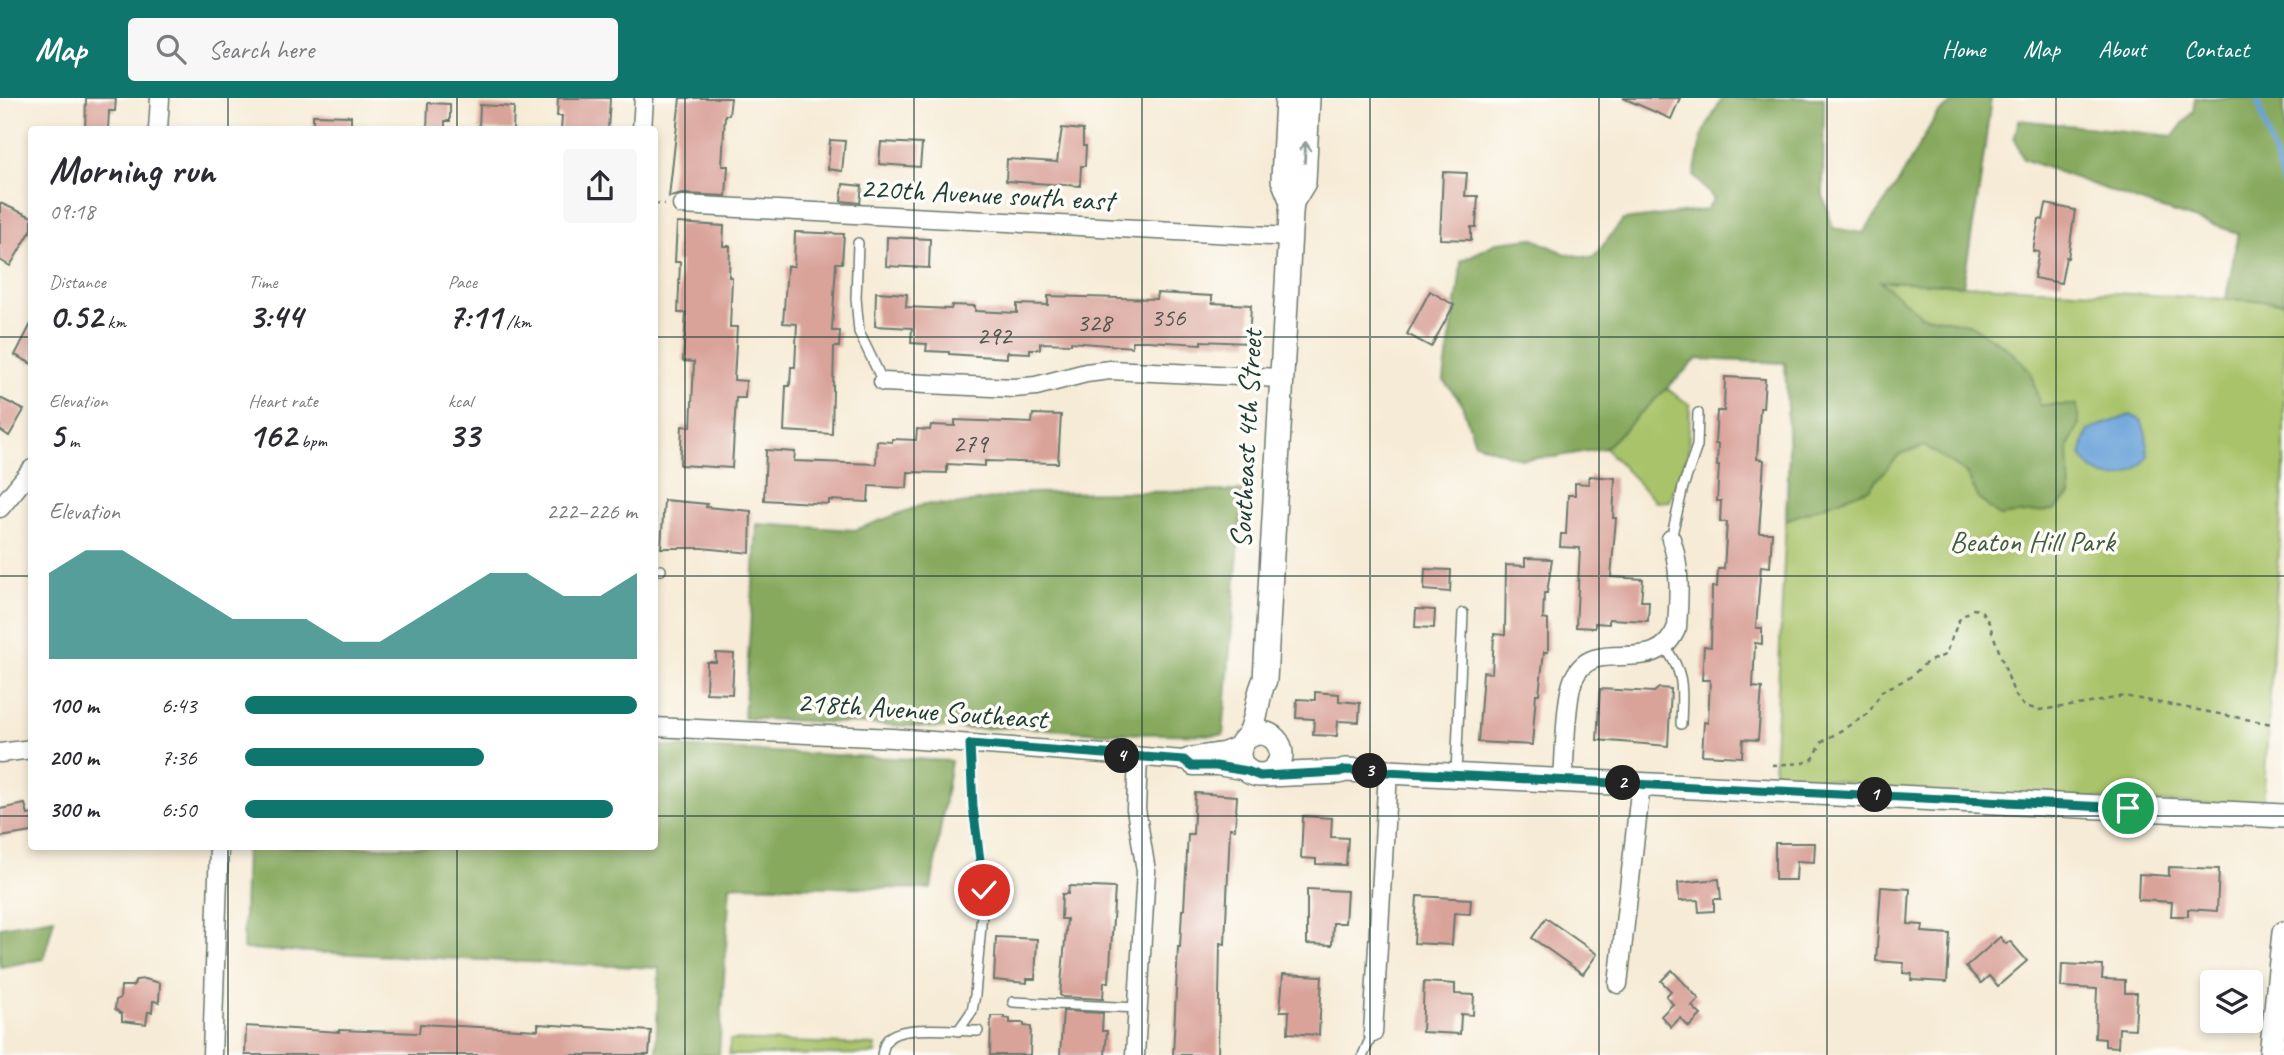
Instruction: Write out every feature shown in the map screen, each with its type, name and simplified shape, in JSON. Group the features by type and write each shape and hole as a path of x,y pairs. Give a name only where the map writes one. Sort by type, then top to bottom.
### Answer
{"street":[{"path":"158,126 160,98"},
{"path":"642,126 644,98"},
{"name":"Southeast 4th Street","path":"1245,740 1255,724 1261,687 1265,680 1292,202 1283,180 1287,98"},
{"name":"Southeast 4th Street","path":"1292,202 1304,182 1308,98"},
{"name":"220th Avenue south east","path":"682,205 1290,237"},
{"path":"883,382 1014,388 1110,370 1281,378"},
{"path":"0,508 28,474"},
{"path":"1563,780 1574,676 1588,662 1600,657 1647,655 1664,646 1677,627 1679,573 1677,555 1671,539"},
{"name":"Southeast 4th Street","path":"1265,680 1270,686 1277,743"},
{"name":"218th Avenue Southeast","path":"658,727 970,744 1184,760 1223,752 1245,740"},
{"path":"1258,732 1277,743 1277,766 1257,773 1241,765 1239,756 1245,740 1258,732"},
{"name":"218th Avenue Southeast","path":"1277,743 1304,761 1338,765 1345,770"},
{"path":"0,753 28,750"},
{"path":"1135,1055 1146,871 1136,809 1138,757"},
{"name":"218th Avenue Southeast","path":"1184,760 1191,766 1216,766 1257,773 1345,770 2284,816"},
{"path":"1373,1033 1388,772"},
{"path":"1618,984 1641,784"},
{"path":"212,1055 219,850"},
{"path":"2272,1055 2284,933"}],"lane":[{"path":"858,243 856,298 859,332 883,382"},
{"path":"1671,539 1678,506 1697,446 1698,414"},
{"path":"1456,775 1463,613"},
{"path":"1664,646 1677,663 1682,685 1681,724"},
{"path":"958,1031 972,1012 984,890 973,807 970,744"},
{"path":"1013,1002 1138,1008"},
{"path":"882,1055 888,1038 895,1034 923,1030 978,1031"},
{"path":"1363,1055 1373,1033"}],"path":[{"path":"1772,765 1814,760 1822,742 1868,714 1882,691 1909,678 1927,662 1945,654 1959,620 1972,608 1981,610 1989,623 2014,692 2023,705 2038,710 2124,696 2272,724"}],"green space":[{"path":"1722,98 1824,98 1823,195 1833,228 1863,233 1895,188 1937,114 1960,98 1991,98 1963,285 1880,281 1921,315 1969,324 2007,348 2030,370 2040,405 2077,405 2079,426 2068,446 2070,495 2055,510 1999,516 1979,499 1966,473 1925,446 1900,454 1869,489 1786,520 1789,455 1785,363 1697,359 1605,448 1554,457 1521,459 1475,443 1461,402 1444,381 1461,261 1498,242 1532,238 1566,254 1593,258 1623,220 1706,210 1714,199 1694,176 1702,135"},
{"path":"2195,98 2284,98 2284,302 2226,299 2238,233 2146,204 2023,159 2014,138 2019,120 2173,136 2193,111"},
{"name":"Beaton Hill Park","path":"1789,276 2284,302 2284,471 2263,807 1899,790 1774,772 1789,455 1786,363"},
{"path":"1666,388 1690,405 1688,455 1669,501 1656,502 1605,448"},
{"path":"1243,491 1223,735 1102,733 1020,727 968,729 744,718 757,524 855,530 925,504 955,505 1027,493"},
{"path":"658,746 951,761 931,889 730,885 719,1055 656,1055 659,968 243,949 246,850 658,850"},
{"path":"54,918 44,959 0,967 0,927"},
{"path":"730,1040 875,1045 876,1054 729,1055"}],"water":[{"path":"2130,415 2141,420 2146,434 2148,457 2140,466 2122,476 2105,476 2096,472 2081,455 2088,430"}],"building":[{"path":"86,98 116,98 115,111 109,111 108,126 85,126"},
{"path":"558,98 610,98 608,126 561,126 562,116 557,116"},
{"path":"680,98 731,98 729,115 725,115 722,166 728,166 726,196 683,194 669,197"},
{"path":"1623,98 1680,98 1671,119"},
{"path":"428,103 450,104 450,121 445,121 445,126 427,126"},
{"path":"480,105 514,107 513,126 479,126"},
{"path":"313,115 351,116 351,126 313,126"},
{"path":"1062,128 1083,130 1083,146 1086,146 1085,166 1081,166 1080,186 1006,181 1007,159 1057,162"},
{"path":"830,140 845,141 842,171 828,169"},
{"path":"881,142 922,144 920,167 879,164"},
{"path":"1443,172 1467,173 1465,196 1478,196 1476,227 1471,227 1471,240 1440,239"},
{"path":"843,184 862,186 860,203 841,201"},
{"path":"0,203 28,215 28,236 10,266 0,260"},
{"path":"2046,204 2075,210 2068,258 2066,257 2061,283 2034,278 2039,252 2033,251 2039,219 2043,220"},
{"path":"677,223 724,226 723,246 730,246 730,327 737,327 734,380 746,381 745,398 736,398 732,468 680,465 682,426 691,427 694,362 683,361 686,313 678,313 680,262 675,262"},
{"path":"795,232 844,234 842,263 836,263 832,331 840,331 839,347 834,347 832,434 784,431 786,386 790,386 791,367 795,367 797,324 783,323 787,266 794,266"},
{"path":"887,237 930,239 929,268 886,266"},
{"path":"1430,291 1454,305 1431,347 1407,334"},
{"path":"876,292 907,294 906,307 951,309 952,305 975,306 975,311 1017,313 1017,304 1048,305 1048,296 1156,299 1157,293 1212,296 1212,303 1251,305 1249,343 1132,341 1132,347 1071,342 1040,343 1040,349 1030,349 1030,353 1007,352 1007,358 926,351 927,344 911,343 912,328 875,326"},
{"path":"28,330 28,362 15,355"},
{"path":"1725,377 1765,379 1757,459 1764,460 1759,533 1772,533 1770,567 1761,566 1756,628 1762,628 1762,644 1755,643 1753,687 1762,688 1758,740 1743,739 1742,757 1702,755 1704,722 1708,723 1710,680 1702,680 1704,646 1711,647 1712,587 1717,587 1718,569 1724,569 1727,522 1720,522 1721,501 1717,501 1718,444 1715,444 1717,411 1724,411"},
{"path":"0,398 24,410 9,436 0,430"},
{"path":"1033,414 1061,415 1058,463 985,461 985,466 947,464 947,473 908,472 907,488 869,486 868,502 829,500 829,504 764,500 766,450 795,452 794,461 876,464 877,441 916,440 917,429 930,430 931,425 955,426 955,420 1032,423"},
{"path":"1589,476 1615,478 1613,518 1616,518 1611,577 1643,579 1641,601 1649,601 1648,621 1609,619 1609,624 1595,623 1595,628 1576,627 1580,548 1560,547 1561,534 1566,534 1568,495 1575,495 1575,483 1589,484"},
{"path":"664,500 751,511 750,553 702,548 661,548"},
{"path":"1525,558 1552,559 1547,593 1544,593 1543,619 1548,620 1548,652 1544,652 1539,694 1536,694 1532,745 1478,742 1483,672 1492,673 1494,634 1505,635 1506,565 1525,566"},
{"path":"1425,569 1451,570 1450,592 1424,590"},
{"path":"1416,609 1435,610 1434,628 1415,627"},
{"path":"716,653 734,654 732,694 706,693 707,662 716,662"},
{"path":"1659,688 1671,689 1668,746 1597,740 1600,689 1654,692"},
{"path":"1315,692 1339,694 1339,701 1360,703 1359,722 1338,721 1337,736 1313,735 1314,719 1296,718 1297,699 1315,700"},
{"path":"1195,793 1237,796 1235,829 1230,828 1225,944 1220,943 1218,1055 1173,1055 1178,947 1184,910 1188,834 1193,834"},
{"path":"25,804 28,833 0,837 0,809"},
{"path":"1303,816 1332,818 1331,837 1348,838 1346,865 1316,864 1316,859 1301,858"},
{"path":"1775,843 1815,843 1814,862 1797,861 1796,880 1775,880"},
{"path":"2169,867 2219,869 2217,911 2188,909 2188,916 2171,916 2172,902 2138,900 2139,874 2169,876"},
{"path":"1719,879 1721,899 1714,899 1714,911 1699,912 1698,900 1679,901 1678,883"},
{"path":"1069,886 1115,888 1109,982 1104,982 1103,999 1060,995 1067,919 1061,919 1062,894 1068,894"},
{"path":"1881,887 1910,889 1908,924 1923,925 1922,932 1950,934 1947,982 1911,980 1912,974 1903,973 1904,963 1876,961"},
{"path":"1307,889 1347,891 1345,923 1333,923 1332,945 1307,944"},
{"path":"1417,896 1471,899 1470,914 1454,913 1452,945 1414,943"},
{"path":"1546,918 1597,954 1583,974 1532,938"},
{"path":"996,937 1037,939 1035,979 1027,979 1027,983 994,980"},
{"path":"2000,937 2006,944 2010,941 2027,961 1998,986 1989,976 1981,983 1966,967"},
{"path":"2062,964 2103,966 2102,979 2125,980 2125,993 2137,993 2135,1029 2119,1028 2118,1047 2105,1046 2105,1039 2095,1038 2097,989 2061,987"},
{"path":"1672,970 1699,999 1692,1006 1701,1015 1689,1027 1680,1018 1671,1027 1661,1016 1673,1004 1666,996 1671,991 1661,981"},
{"path":"1283,974 1322,976 1319,1035 1288,1033 1289,1011 1280,1011"},
{"path":"145,979 160,983 159,1002 153,1001 152,1012 148,1012 146,1024 122,1021 122,1014 115,1009 121,986 133,986 136,980"},
{"path":"1424,982 1455,984 1455,994 1474,995 1473,1015 1461,1014 1460,1034 1422,1032"},
{"path":"1063,1011 1103,1013 1102,1031 1107,1031 1105,1055 1060,1055"},
{"path":"991,1016 1004,1016 1010,1019 1010,1023 1024,1023 1024,1026 1031,1027 1030,1055 990,1055"},
{"path":"420,1024 538,1030 538,1024 651,1031 649,1055 245,1055 246,1026 339,1032 419,1033"}],"waterway":[{"path":"2257,98 2284,188"}],"route":[{"path":"984,890 973,807 970,744 1184,760 1191,766 1216,766 1260,776 1345,770 2128,808"}]}
